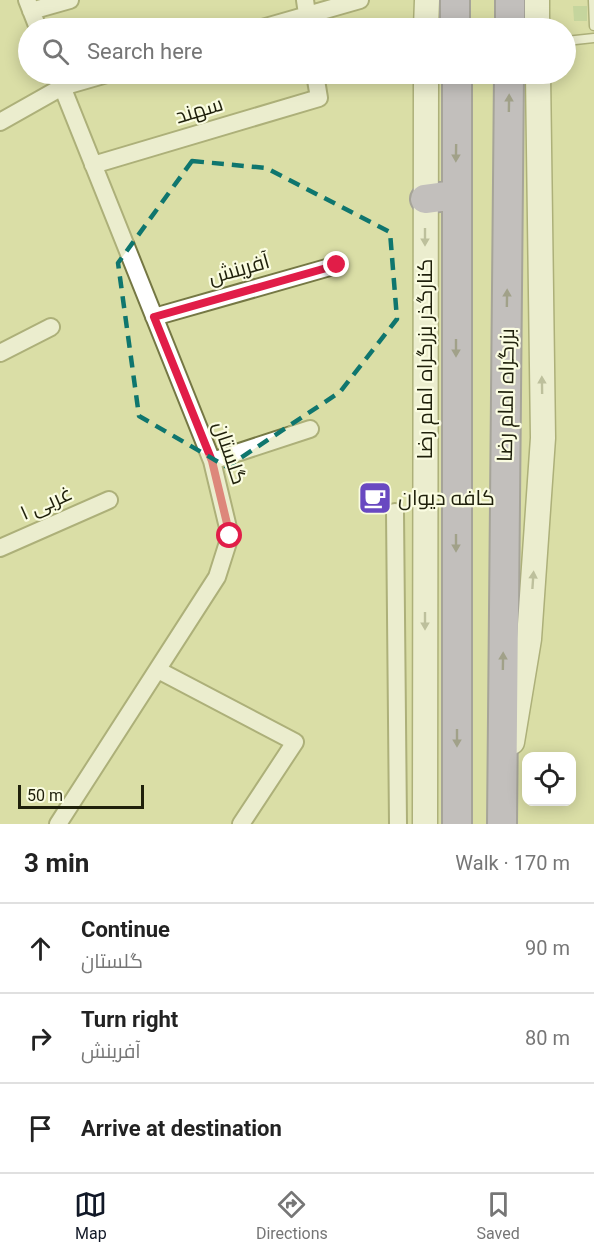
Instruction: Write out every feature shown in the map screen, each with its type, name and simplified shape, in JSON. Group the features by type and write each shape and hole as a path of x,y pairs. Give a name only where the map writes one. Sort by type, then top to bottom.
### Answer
{"highway":[{"path":"455,0 455,18"},
{"path":"510,0 510,18"},
{"path":"457,84 455,195 457,824"},
{"name":"بزرگراه امام رضا","path":"502,814 509,84"},
{"path":"425,199 455,195"}],"main road":[{"path":"426,18 427,0"},
{"path":"537,0 537,18"},
{"name":"کنارگذر بزرگراه امام رضا","path":"425,824 426,84"},
{"path":"502,814 529,639 543,438 538,84"}],"street":[{"path":"29,6 70,0"},
{"path":"307,15 360,0"},
{"path":"0,122 53,84"},
{"name":"گلستان","path":"58,824 217,577 230,536 212,461 61,84"},
{"name":"سهند","path":"93,165 319,98 317,84"},
{"name":"آفرینش","path":"154,317 337,265"},
{"path":"0,353 51,327"},
{"path":"212,461 310,429"},
{"name":"غربی ۱","path":"0,548 109,500"},
{"path":"395,512 398,824"},
{"path":"158,670 295,742 241,824"}],"lane":[{"path":"593,0 594,26"},
{"path":"576,40 594,38"}],"highlighted area":[{"path":"192,161 266,168 390,232 397,319 340,392 227,467 139,416 118,263"}],"building":[{"path":"573,6 587,6 587,21 576,21"}],"place":[{"name":"کافه دیوان","path":"375,498"}],"route":[{"path":"230,536 212,461 154,317 337,265"}]}
